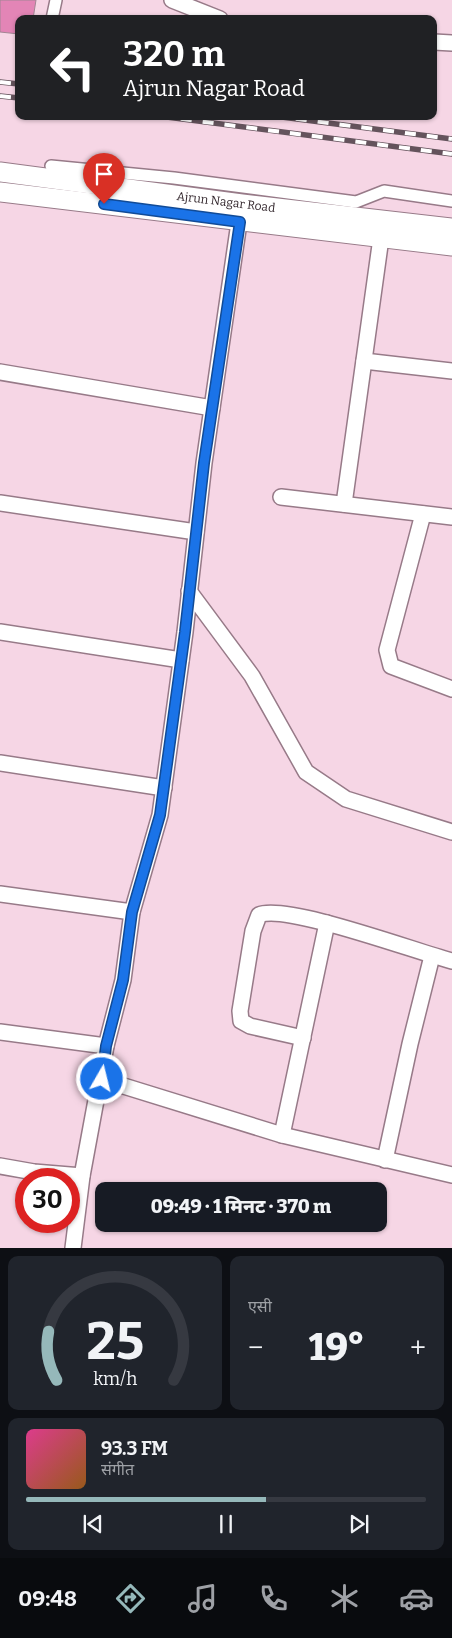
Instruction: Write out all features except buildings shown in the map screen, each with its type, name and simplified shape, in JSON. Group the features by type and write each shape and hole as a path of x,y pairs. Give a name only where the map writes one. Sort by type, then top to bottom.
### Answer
{"street":[{"path":"53,15 56,0"},
{"path":"172,0 210,15"},
{"path":"437,42 452,43"},
{"path":"46,197 52,162 356,202 384,191 452,200"},
{"name":"Ajrun Nagar Road","path":"0,172 381,238 452,246"},
{"name":"Ajrun Nagar Road","path":"0,192 241,213 452,228"},
{"path":"73,1248 82,1176 102,1079 106,1046 123,980 132,912 160,815 212,408 241,213"},
{"path":"344,504 381,238"},
{"path":"364,361 452,371"},
{"path":"0,372 212,408"},
{"path":"281,497 452,517"},
{"path":"0,503 196,532"},
{"path":"423,514 387,650 391,666 452,689"},
{"path":"189,591 252,676 306,772 346,800 452,832"},
{"path":"0,632 181,660"},
{"path":"0,763 164,788"},
{"path":"0,894 132,912"},
{"path":"303,1038 250,1026 241,1021 240,1011 253,932 259,914 270,912 327,922 452,961"},
{"path":"282,1135 327,922"},
{"path":"385,1160 410,1044 432,956"},
{"path":"0,1032 106,1046"},
{"path":"102,1079 282,1135 452,1175"},
{"path":"0,1166 34,1172 82,1176"}],"railway":[{"path":"0,82 15,84"},
{"path":"0,96 15,98"},
{"path":"190,120 452,154"},
{"path":"305,120 452,139"}],"route":[{"path":"102,1079 106,1046 123,980 132,912 160,815 185,632 204,463 240,222 104,204"}]}
